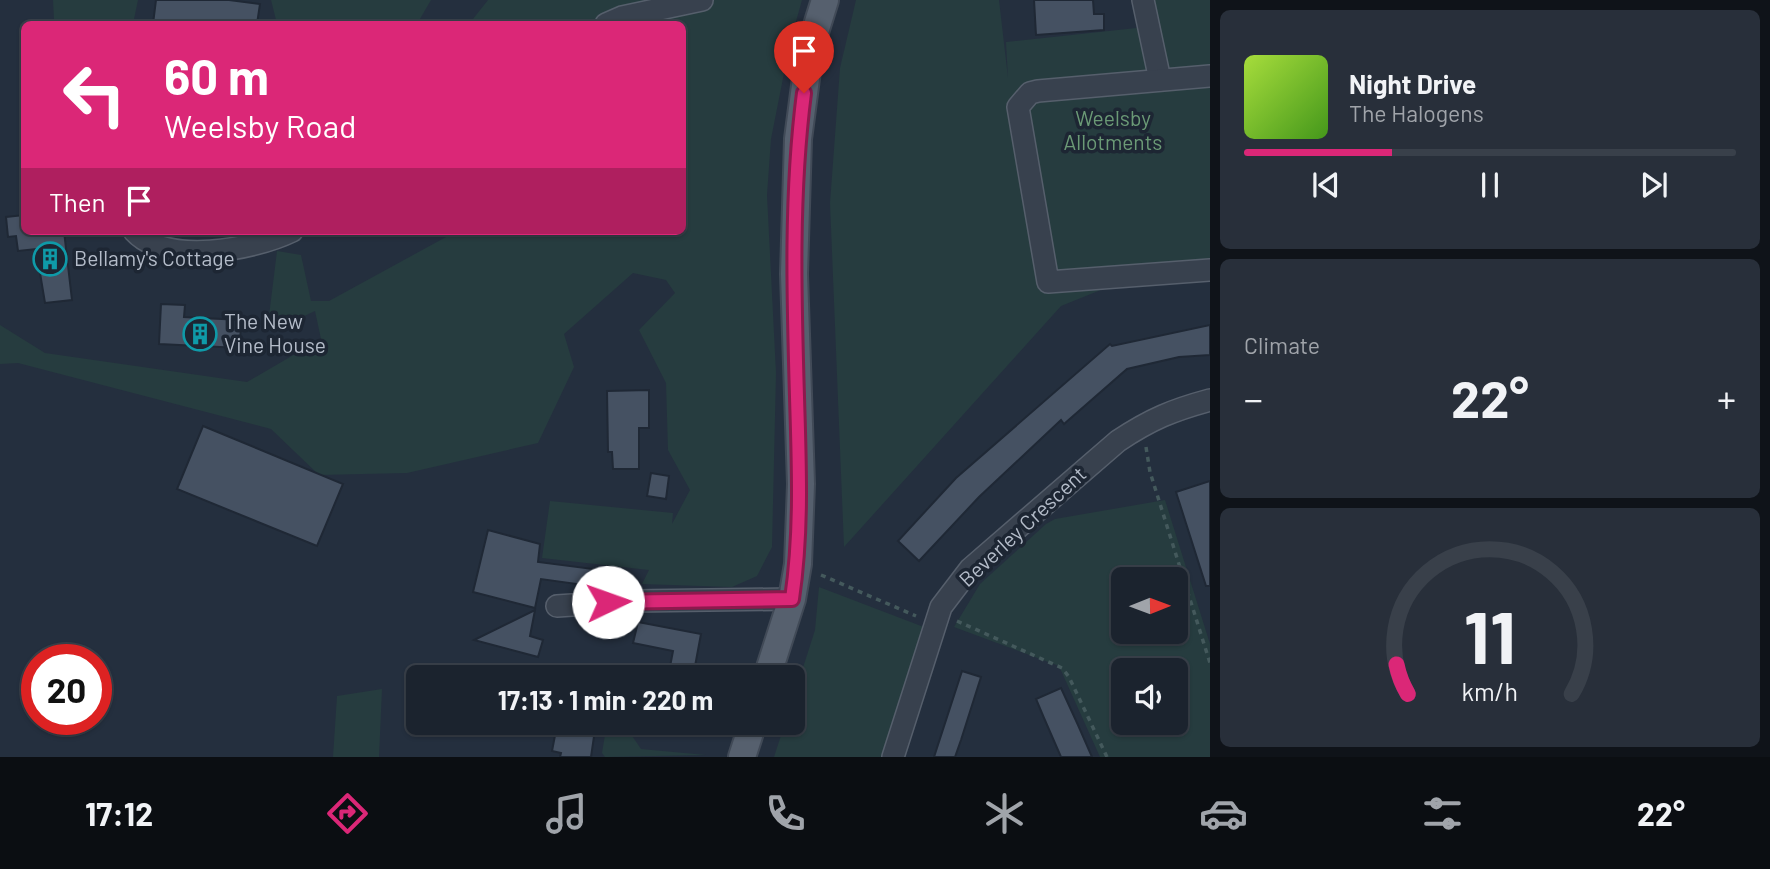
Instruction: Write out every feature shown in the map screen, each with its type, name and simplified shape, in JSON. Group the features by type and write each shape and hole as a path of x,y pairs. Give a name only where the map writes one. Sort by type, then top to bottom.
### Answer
{"main road":[{"path":"771,665 792,599 797,564 801,484 794,274 798,139 810,48 825,0"},
{"path":"742,757 749,735"}],"street":[{"path":"613,21 702,0"},
{"path":"1143,0 1160,80"},
{"path":"1210,76 1038,91 1030,93 1018,107 1048,282 1210,270"},
{"path":"138,235 144,242 182,253 228,250 279,235"},
{"name":"Beverley Crescent","path":"893,757 941,607 970,569 1118,440 1170,411 1210,400"},
{"path":"557,606 634,601 792,599"}],"path":[{"path":"1143,424 1150,472 1210,663"},
{"path":"797,564 936,624 958,621 1062,668 1069,677 1107,757"}],"green space":[{"path":"53,0 138,0 134,21 54,20"},
{"path":"271,0 431,0 419,21 276,21"},
{"path":"488,0 802,0 790,43 771,139 767,195 776,373 772,547 757,576 732,587 642,584 649,570 542,558 550,501 673,513 672,524 690,490 668,450 666,383 639,330 675,293 666,280 633,273 564,334 574,367 538,443 407,473 319,475 271,429 18,363 0,364 0,325 45,353 247,382 321,339 315,311 283,326 269,316 277,251 301,255 311,301 329,301 450,235 686,235 686,21 471,21"},
{"name":"Weelsby Allotments","path":"856,0 999,0 1008,78 1006,42 1155,26 1150,0 1210,0 1210,273 1128,279 1061,306 844,547 830,203 840,68"},
{"path":"1165,500 1186,567 1111,567 1111,644 1188,644 1188,574 1210,644 1210,757 1100,757 1059,666 954,627 980,584 1046,524 1055,519"},
{"path":"819,587 929,629 886,757 774,757 781,735 805,735 804,665 815,630"},
{"path":"382,689 379,757 333,757 337,696"},
{"path":"605,735 631,735 641,749 706,755 605,757 602,753"}],"building":[{"path":"156,0 229,0 260,4 257,21 153,21"},
{"path":"1034,0 1093,0 1094,14 1104,14 1104,30 1036,35"},
{"name":"Bellamy's Cottage","path":"21,215 21,235 64,235 72,300 45,303 36,249 18,251 16,236 8,237 6,217"},
{"name":"The New Vine House","path":"161,304 185,305 184,317 241,320 240,348 159,344"},
{"path":"1210,325 1210,355 1179,357 1127,369 1064,424 1061,420 979,497 919,561 898,541 956,478 1110,344 1112,346"},
{"path":"649,390 649,428 639,428 639,469 613,469 612,452 608,452 607,391"},
{"path":"203,426 343,484 317,546 177,489"},
{"path":"651,473 669,476 666,499 647,496"},
{"path":"1210,481 1210,586 1206,586 1176,492"},
{"path":"488,530 540,544 538,562 601,570 598,587 541,579 535,608 473,592"},
{"path":"535,610 530,636 543,640 538,657 474,640"},
{"path":"638,622 701,634 695,665 670,665 673,651 633,643"},
{"path":"962,671 981,677 961,740 955,757 934,757"},
{"path":"1061,688 1092,757 1061,757 1036,699"},
{"path":"555,735 594,735 591,757 560,757 561,753 552,751"}],"place":[{"name":"Bellamy's Cottage","path":"50,259"},
{"name":"The New Vine House","path":"200,334"}],"route":[{"path":"608,602 792,599 797,564 801,484 794,274 798,139 804,93"}]}
